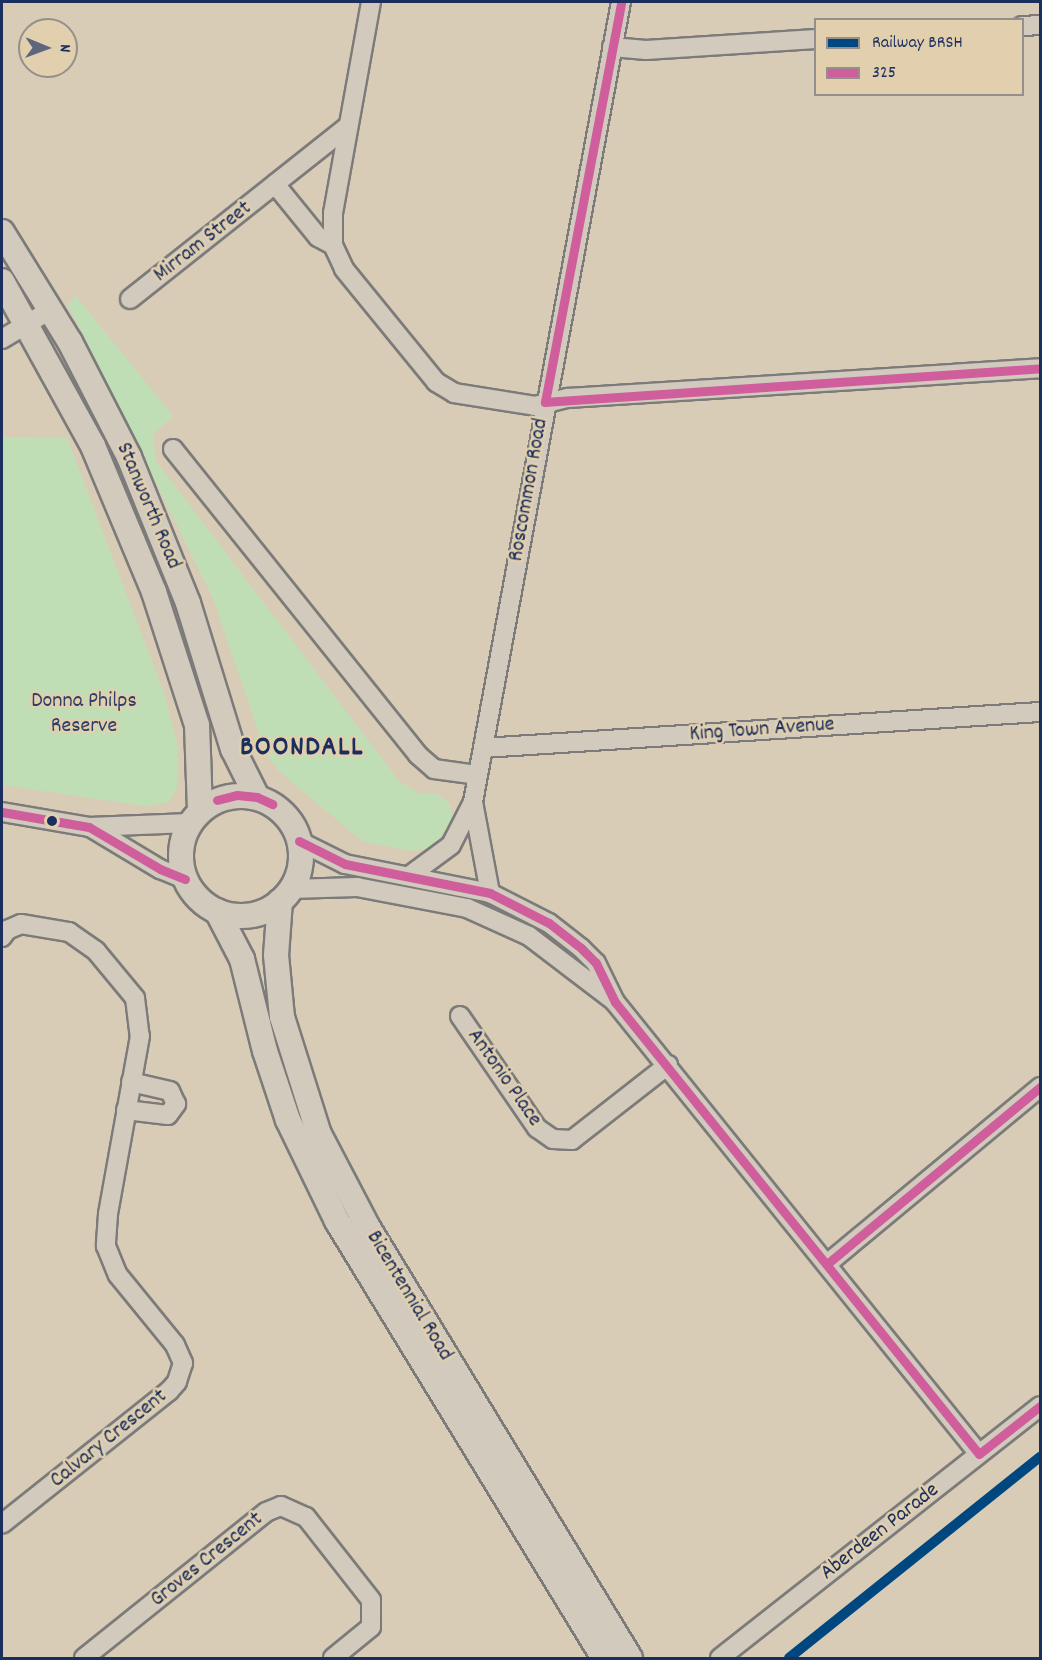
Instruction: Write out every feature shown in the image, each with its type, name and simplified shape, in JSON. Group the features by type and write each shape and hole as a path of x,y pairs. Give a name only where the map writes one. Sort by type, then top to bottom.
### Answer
{"main road":[{"name":"Stanworth Road","path":"2,232 52,309 98,393 148,501 188,603 233,749 257,797"},
{"name":"Stanworth Road","path":"2,281 28,324 107,477 174,648 196,725 195,817"},
{"path":"237,795 257,797 284,813 299,841 301,857 286,895 250,915 217,911 193,892 185,879 182,841 195,817 217,800 237,795"},
{"name":"Bicentennial Road","path":"286,895 276,955 280,1006 319,1134 366,1226 630,1659"},
{"name":"Bicentennial Road","path":"217,911 242,959 265,1051 288,1120 337,1221 603,1659"}],"street":[{"path":"371,2 333,213 333,245 344,269 436,382 470,396 535,406 545,402 1041,368"},
{"name":"Roscommon Road","path":"409,876 452,845 473,802 545,402 621,2"},
{"path":"1024,26 1041,25"},
{"path":"612,47 646,50 814,39"},
{"name":"Mirram Street","path":"130,299 347,127"},
{"path":"275,184 318,237 333,245"},
{"path":"2,339 52,309"},
{"name":"Stanworth Road","path":"173,449 418,755 434,769 477,775"},
{"name":"King Town Avenue","path":"483,748 1041,712"},
{"name":"Roscommon Road","path":"473,802 490,893"},
{"path":"2,812 89,827 195,817"},
{"path":"89,827 160,869 185,879"},
{"path":"299,841 345,864 490,893 549,923 596,963 615,1002"},
{"path":"286,895 357,887 467,908 529,936 615,1002 979,1454"},
{"name":"Calvary Crescent","path":"2,937 7,930 21,924 69,932 96,951 121,976 135,998 141,1021 108,1214 106,1246 118,1275 181,1354 181,1373 169,1391 2,1524"},
{"name":"Antonio Place","path":"460,1016 537,1128 553,1138 572,1140 668,1065"},
{"path":"126,1110 168,1115 176,1104 170,1091 131,1083"},
{"path":"827,1264 1041,1087"},
{"name":"Aberdeen Parade","path":"720,1659 1041,1406"},
{"name":"Groves Crescent","path":"84,1659 266,1512 281,1506 306,1516 370,1600 371,1627 333,1659"}],"green space":[{"path":"75,295 173,416 153,434 156,461 399,781 420,794 437,794 450,804 452,821 431,848 411,851 362,841 279,771 266,754 213,598 68,305"},
{"name":"Donna Philps Reserve","path":"2,437 67,438 164,693 178,747 177,786 169,802 145,806 2,785"}],"rail line":[{"name":"BRSH","path":"789,1658 1040,1457"}],"transit line":[{"name":"325","path":"545,402 621,2"},
{"name":"325","path":"545,402 1040,368"},
{"name":"325","path":"217,800 237,795 257,797 272,804"},
{"name":"325","path":"2,812 89,827 160,869 185,879"},
{"name":"325","path":"299,841 345,864 490,893 549,923 581,948 596,963 615,1002 979,1454"},
{"name":"325","path":"827,1264 1040,1087"},
{"name":"325","path":"979,1454 1040,1406"}],"district":[{"name":"BOONDALL","path":"302,749"}]}
